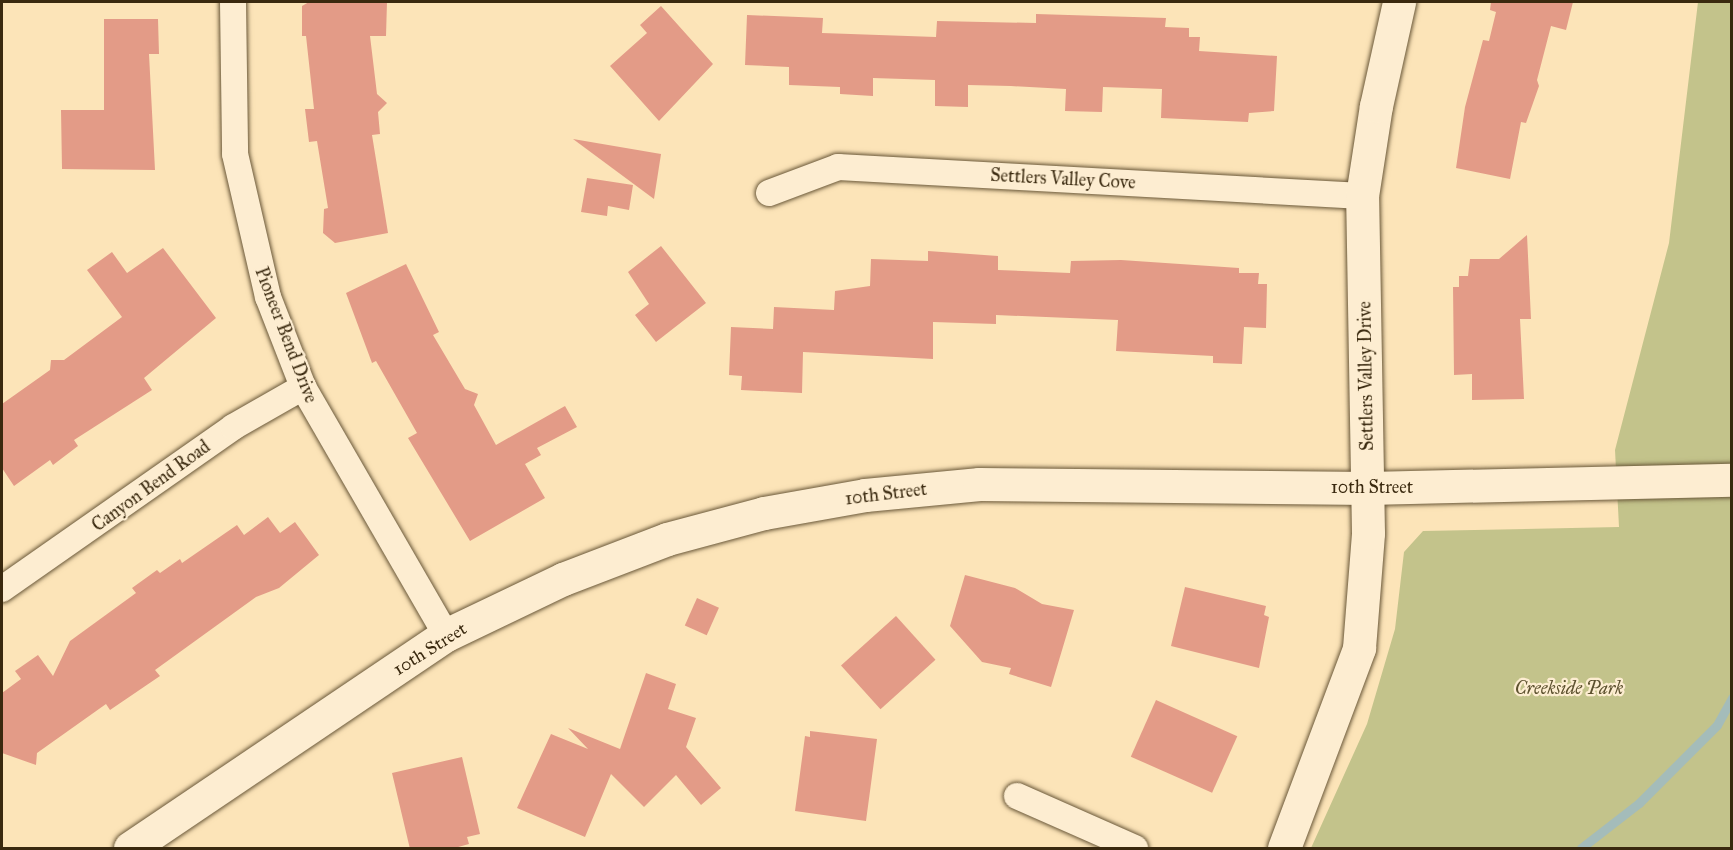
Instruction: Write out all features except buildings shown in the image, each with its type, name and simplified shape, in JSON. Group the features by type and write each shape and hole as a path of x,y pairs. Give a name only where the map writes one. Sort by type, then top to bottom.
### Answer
{"street":[{"name":"Pioneer Bend Drive","path":"233,2 235,154 268,297 303,387 446,635"},
{"name":"Settlers Valley Drive","path":"1284,849 1359,648 1368,488 1362,196 1376,105 1399,2"},
{"name":"Settlers Valley Cove","path":"769,193 838,167 1362,196"},
{"name":"Canyon Bend Road","path":"2,589 233,427 303,387"},
{"name":"10th Street","path":"130,849 446,635 563,579 667,539 764,513 866,495 979,484 1368,488 1681,479 1731,480"},
{"path":"1017,796 1135,849"}],"green space":[{"name":"Creekside Park","path":"1698,2 1731,2 1731,848 1311,848 1367,724 1395,629 1404,552 1423,531 1619,527 1615,450 1669,243"}],"waterway":[{"path":"1581,848 1639,803 1717,725 1732,698"}]}
